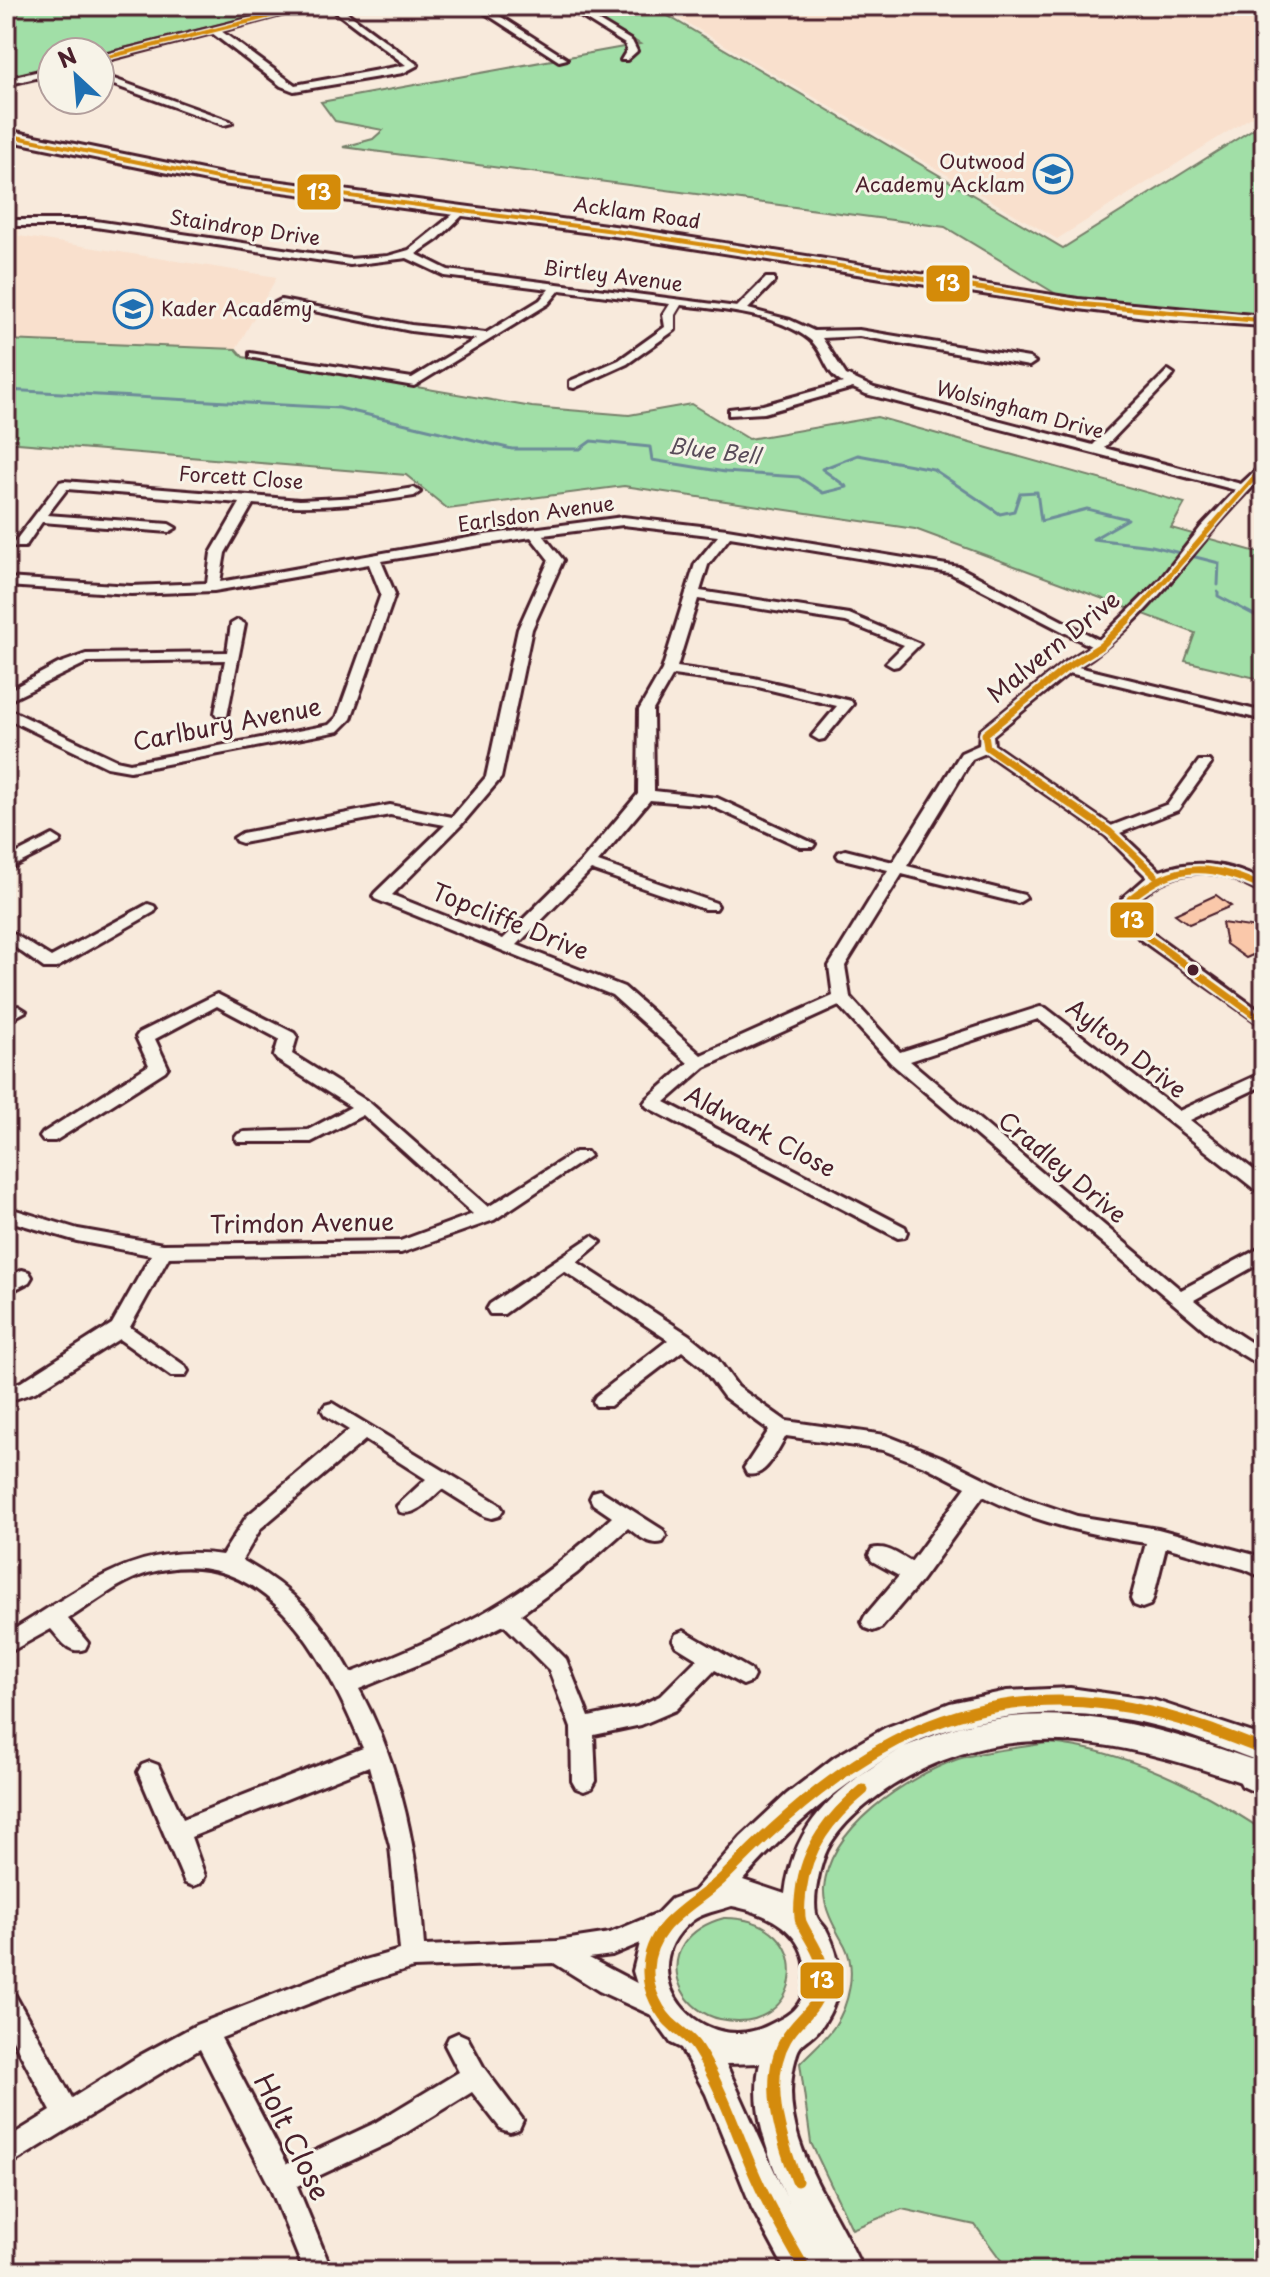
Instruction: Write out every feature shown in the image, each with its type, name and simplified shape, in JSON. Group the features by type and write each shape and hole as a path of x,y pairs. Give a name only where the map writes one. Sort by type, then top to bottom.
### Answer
{"main road":[{"name":"Acklam Road","path":"6,135 222,179 629,233 1078,304 1264,321"},
{"path":"708,1896 786,1812 832,1773 870,1748 949,1715 987,1705 1026,1701 1099,1703 1179,1719 1262,1770"},
{"path":"800,1919 799,1880 807,1852 826,1826 856,1795 889,1770 923,1751 999,1731 1039,1727 1078,1728 1145,1737 1262,1770"},
{"path":"732,1892 757,1895 780,1904 800,1919 817,1942 824,1968 820,1996 807,2021 784,2039 755,2049 724,2050 694,2040 673,2026 658,2007 648,1976 652,1946 668,1920 686,1905 708,1896 732,1892"},
{"path":"784,2039 775,2076 779,2124 794,2176 845,2271"},
{"path":"694,2040 720,2086 765,2196 806,2271"}],"street":[{"path":"116,55 310,6"},
{"path":"215,31 284,84 294,88 387,73 413,65 332,6"},
{"path":"478,6 562,59"},
{"path":"568,6 629,43 632,51 624,58"},
{"path":"6,82 36,75"},
{"path":"116,83 227,123"},
{"name":"Staindrop Drive","path":"6,223 89,223 350,262 409,255 424,248 461,211"},
{"name":"Birtley Avenue","path":"409,255 445,273 740,310 786,322 812,335"},
{"path":"740,310 770,280"},
{"path":"254,355 414,382 544,302 557,287"},
{"path":"574,384 623,362 671,328 669,315 677,302"},
{"path":"281,303 411,328 490,337"},
{"path":"812,335 859,333 1029,362"},
{"path":"812,335 824,346 832,367 853,384"},
{"path":"1095,450 1168,374"},
{"path":"733,412 764,409 853,384"},
{"name":"Wolsingham Drive","path":"853,384 1242,488"},
{"name":"Malvern Drive","path":"842,998 837,966 966,756 987,747 985,734 1066,668 1101,646 1164,584 1242,488 1263,470"},
{"name":"Forcett Close","path":"38,518 64,485 248,501 331,503 414,492"},
{"path":"214,587 215,560 248,501"},
{"path":"20,544 38,518 169,528"},
{"name":"Earlsdon Avenue","path":"6,582 131,590 214,587 485,539 623,521 727,533 954,570 1101,646"},
{"path":"506,946 588,864 646,795 646,710 669,670 702,564 727,533"},
{"path":"242,838 390,810 456,822 493,778 525,629 556,560 535,534"},
{"name":"Carlbury Avenue","path":"6,712 112,764 130,767 334,728 344,719 388,594 374,560"},
{"path":"695,594 849,618 913,644 893,663"},
{"path":"219,706 238,624"},
{"path":"6,698 86,658 233,656"},
{"path":"1066,668 1264,716"},
{"path":"669,670 754,682 846,704 819,736"},
{"path":"987,747 1110,832 1155,875"},
{"path":"1110,832 1173,807 1204,764"},
{"path":"646,795 712,801 807,844"},
{"name":"Topcliffe Drive","path":"456,822 381,896 618,991 699,1063"},
{"path":"6,865 53,840"},
{"path":"845,855 1018,898"},
{"path":"588,864 710,906"},
{"path":"1264,888 1245,876 1218,869 1179,868 1155,875 1143,883 1130,899 1131,919 1146,936 1264,1022"},
{"path":"6,934 50,964 148,909"},
{"path":"699,1063 842,998"},
{"name":"Cradley Drive","path":"842,998 897,1059 1220,1332 1264,1361"},
{"path":"49,1137 159,1067 145,1037 217,999 288,1037 283,1056 364,1107 487,1216"},
{"name":"Aylton Drive","path":"897,1059 1040,1012 1264,1187"},
{"name":"Aldwark Close","path":"699,1063 653,1103 898,1232"},
{"path":"1178,1119 1264,1078"},
{"path":"244,1138 311,1136 364,1107"},
{"name":"Trimdon Avenue","path":"6,1213 77,1235 163,1251 401,1247 487,1216 581,1156"},
{"path":"497,1309 592,1242"},
{"path":"6,1395 28,1387 119,1329 163,1251"},
{"path":"1180,1299 1264,1253"},
{"path":"564,1262 682,1340 709,1362 731,1392 781,1428 885,1443 980,1484 1017,1504 1076,1524 1158,1537 1250,1562 1264,1570"},
{"path":"119,1329 178,1371"},
{"path":"603,1401 682,1340"},
{"path":"332,1410 492,1510"},
{"path":"754,1468 781,1428"},
{"path":"229,1562 254,1522 362,1431"},
{"path":"407,1506 441,1479"},
{"path":"873,1622 914,1574 980,1484"},
{"path":"600,1498 655,1536"},
{"path":"347,1684 427,1653 506,1613 588,1553 627,1516"},
{"path":"1142,1599 1158,1537"},
{"path":"880,1555 914,1574"},
{"path":"6,1645 138,1567 193,1559 229,1562 269,1582 290,1600 347,1684 376,1753 399,1829 410,1904 413,1957"},
{"path":"506,1613 558,1665 582,1728 584,1781"},
{"path":"53,1617 77,1643"},
{"path":"684,1640 743,1676"},
{"path":"582,1728 641,1716 668,1703 712,1659"},
{"path":"177,1832 376,1753"},
{"path":"150,1772 193,1876"},
{"path":"6,2154 148,2064 205,2033 354,1974 413,1957 557,1952 612,1944 668,1920"},
{"path":"557,1952 608,1983 658,2007"},
{"path":"6,2003 68,2117"},
{"name":"Holt Close","path":"205,2033 281,2180 318,2271"},
{"path":"458,2045 475,2076 510,2120"},
{"path":"281,2180 382,2133 475,2076"}],"shaded area":[{"name":"Outwood Academy Acklam","path":"658,6 1264,6 1264,109 1057,239"},
{"name":"Kader Academy","path":"20,224 19,236 277,277 236,349 6,340 6,225"}],"green space":[{"path":"33,6 292,6 116,50 116,36 36,36 36,70 6,78 6,16"},
{"path":"577,6 651,6 1063,248 1264,122 1264,319 1058,295 945,227 343,147 373,139 383,130 335,121 321,102 640,44"},
{"path":"6,340 236,349 243,357 532,407 629,415 691,404 749,439 877,417 1185,503 1171,528 1264,554 1264,680 1185,661 1195,633 915,529 624,486 448,509 406,475 6,442"},
{"path":"1048,1743 1106,1754 1161,1774 1214,1800 1264,1831 1264,2271 1009,2271 975,2225 902,2209 852,2229 811,2143 800,2063 834,2027 850,1987 849,1955 824,1897 829,1867 839,1845 873,1808 937,1767 980,1753"},
{"path":"724,1918 755,1923 776,1936 788,1955 791,1975 785,1995 771,2011 749,2020 720,2019 703,2012 685,1995 678,1977 679,1954 691,1935"}],"building":[{"path":"1216,895 1231,906 1189,924 1175,914"},
{"path":"1222,923 1264,929 1264,950 1246,958 1226,944"}],"waterway":[{"name":"Blue Bell","path":"6,390 339,408 512,449 580,449 591,441 650,447 652,460 725,472 799,477 823,493 847,487 822,469 858,455 933,469 1000,514 1014,511 1020,493 1037,492 1041,521 1087,509 1128,519 1093,539 1152,546 1219,563 1218,585"},
{"name":"Blue Bell","path":"1218,592 1218,596 1264,620"}],"transit line":[{"name":"13","path":"116,55 310,6"},
{"name":"13","path":"6,135 222,179 629,233 1078,304 1264,321"},
{"name":"13","path":"987,747 985,734 1066,668 1101,646 1164,584 1206,530 1264,467"},
{"name":"13","path":"987,747 1110,832 1155,875"},
{"name":"13","path":"1264,888 1228,873 1194,869 1162,877 1130,899 1131,919 1146,936 1264,1022"},
{"name":"13","path":"806,2271 757,2181 707,2065 694,2042 676,2028 656,2002 648,1970 650,1951 664,1925 709,1892 765,1835 810,1795 856,1761 905,1734 957,1715 1012,1704 1072,1702 1138,1709 1186,1721 1264,1750"},
{"name":"13","path":"797,2181 781,2129 775,2089 779,2053 791,2031 816,2005 823,1977 819,1952 800,1918 802,1880 819,1836 838,1812 863,1790"}],"place":[{"name":"Outwood Academy Acklam","path":"1053,174"},
{"name":"Kader Academy","path":"133,309"}]}
